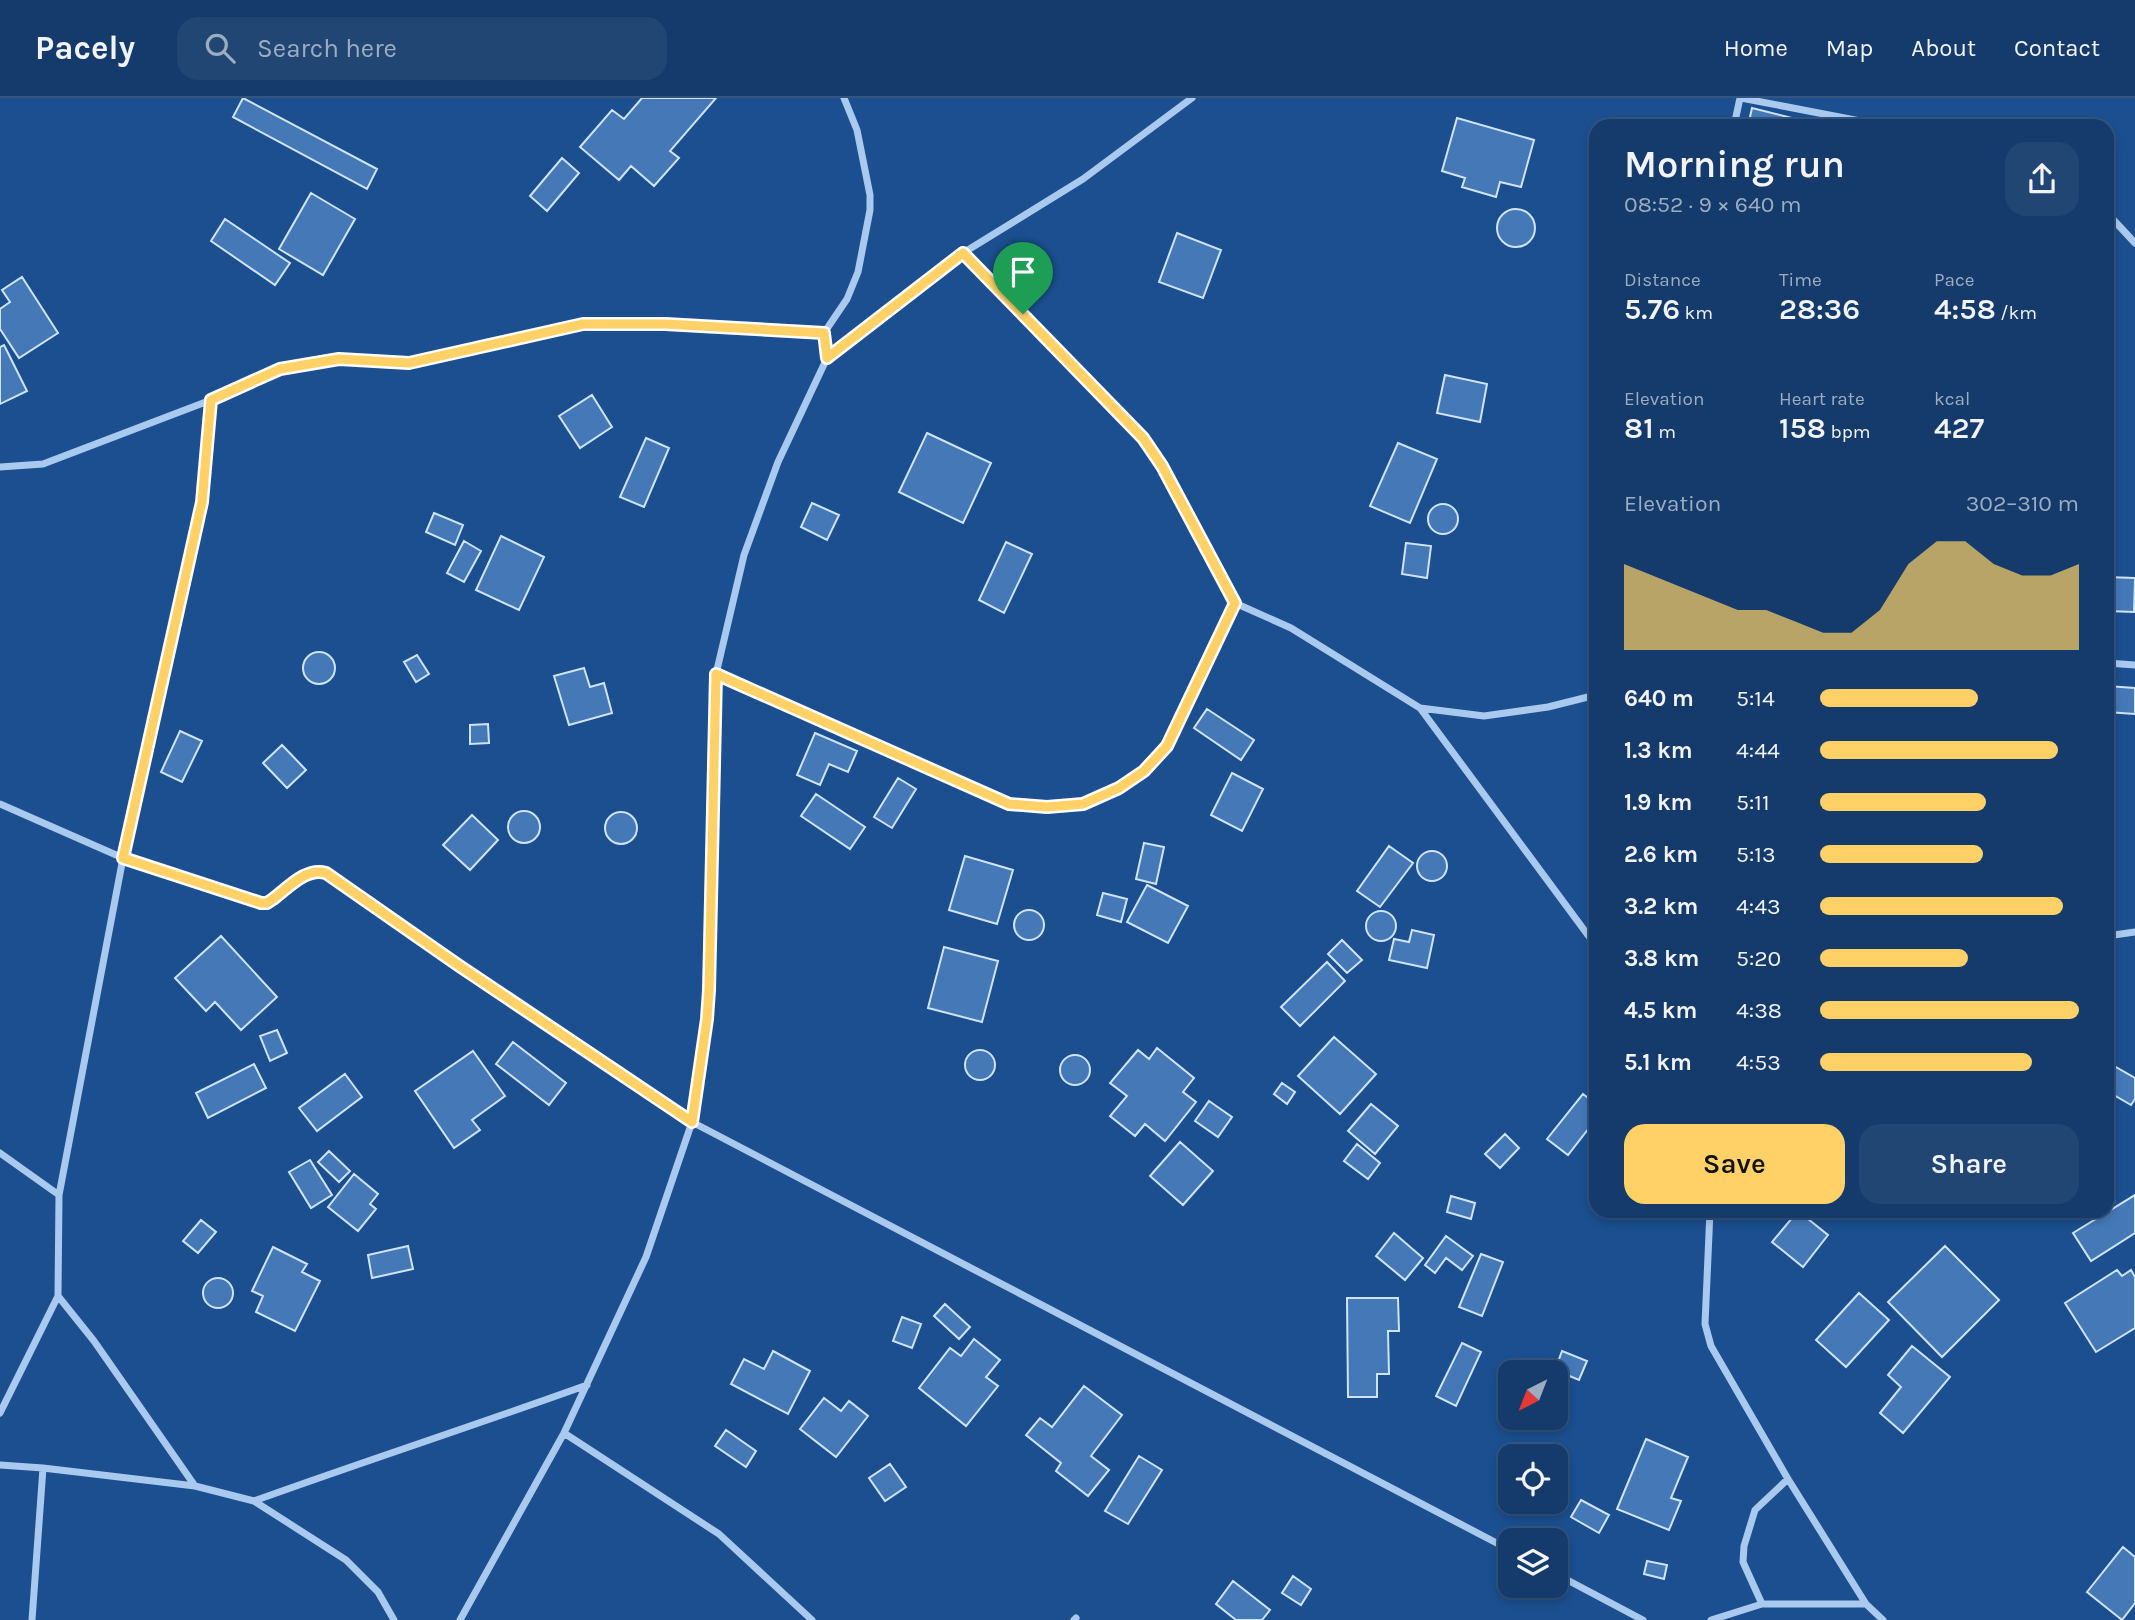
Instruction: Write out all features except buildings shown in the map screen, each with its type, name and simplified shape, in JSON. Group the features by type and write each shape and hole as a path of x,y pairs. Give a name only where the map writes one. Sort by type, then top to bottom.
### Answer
{"street":[{"path":"827,358 824,333 847,299 858,272 870,210 870,195 857,130 844,98"},
{"path":"460,1620 564,1433 587,1385 646,1257 692,1122 709,990 716,674 744,555 778,462 827,358 963,253 1083,179 1192,98"},
{"path":"1736,119 1741,98 1850,119"},
{"path":"2114,220 2135,243"},
{"path":"963,253 1143,438 1162,466 1235,603 1291,628 1420,708 1589,937"},
{"path":"0,467 43,464 211,400 280,369 339,359 409,363 583,324 665,324 824,333"},
{"path":"0,1413 58,1296 59,1195 123,858 202,502 211,400"},
{"path":"716,674 1009,804 1047,807 1083,804 1119,788 1144,771 1167,746 1235,603"},
{"path":"2114,664 2135,665"},
{"path":"1420,708 1484,716 1548,707 1589,697"},
{"path":"0,804 123,858 261,903 267,903 306,874 317,870 326,873 692,1122 1498,1544"},
{"path":"2114,935 2135,932"},
{"path":"0,1153 59,1195"},
{"path":"1710,1218 1705,1324 1711,1346 1788,1479 1866,1604 1883,1620"},
{"path":"58,1296 94,1341 195,1486"},
{"path":"254,1501 407,1446 453,1434 587,1385"},
{"path":"564,1433 719,1534 812,1620"},
{"path":"0,1465 195,1486 254,1501 346,1560 378,1592 394,1620"},
{"path":"32,1620 43,1468"},
{"path":"1762,1604 1743,1562 1744,1546 1755,1510 1788,1479"},
{"path":"1568,1580 1643,1620"},
{"path":"1711,1620 1762,1604 1866,1604"}],"route":[{"path":"963,253 1023,314 1143,438 1162,466 1235,603 1167,746 1144,771 1119,788 1083,804 1047,807 1009,804 716,674 709,990 692,1122 326,873 317,870 306,874 267,903 261,903 123,858 202,502 211,400 280,369 339,359 409,363 583,324 665,324 824,333 827,358 963,253"}]}
